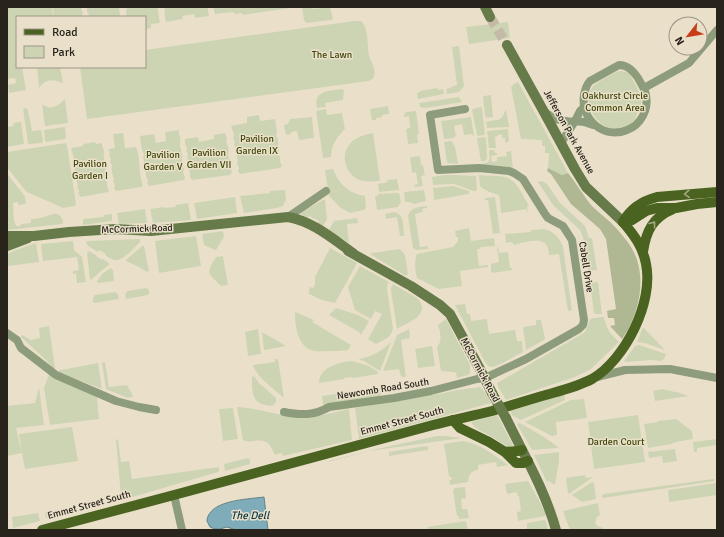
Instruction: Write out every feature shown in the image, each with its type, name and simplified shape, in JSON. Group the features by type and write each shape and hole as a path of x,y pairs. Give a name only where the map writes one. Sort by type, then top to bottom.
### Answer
{"main road":[{"path":"623,222 627,215 641,203 649,199 717,192"},
{"path":"643,252 646,236 653,222 660,216 676,208 717,202"},
{"path":"623,222 632,220 651,209 676,208"},
{"name":"Emmet Street South","path":"42,530 65,527 174,495 493,410 574,386 592,378 606,369 616,358 626,343 640,317 647,292 648,278 643,252 639,243 623,222"},
{"path":"452,420 460,428 489,442 505,452 516,463 528,461"},
{"path":"505,452 517,452 522,450"}],"street":[{"path":"485,7 490,17"},
{"path":"644,88 689,63 717,30"},
{"name":"Jefferson Park Avenue","path":"506,45 575,169 589,190 623,222"},
{"path":"544,112 555,119 571,122 584,122 608,132 614,133 628,130 639,121 646,109 647,102 644,88 633,71 624,65 619,65 587,84 583,99 584,107 586,114 595,126"},
{"path":"561,143 580,110 584,107"},
{"name":"Cabell Drive","path":"465,109 430,115 438,170 479,168 509,171 517,174 523,179 548,218 563,226 572,240 584,320 583,325 579,329 526,359 485,378"},
{"path":"288,217 326,192"},
{"name":"McCormick Road","path":"7,236 34,236 116,229 151,231 288,217 299,219 332,238 353,253 411,286 440,305 450,314 534,472 544,494 556,530"},
{"name":"McCormick Road","path":"7,246 34,236"},
{"path":"7,334 17,340 21,348 56,375 116,401 156,410"},
{"path":"592,378 625,370 657,369 670,369 717,378"},
{"name":"Newcomb Road South","path":"284,412 302,415 321,412 329,407 394,398 485,378"},
{"path":"174,495 182,530"}],"green space":[{"path":"7,7 52,7 53,16 16,16 16,68 22,68 26,90 9,93 8,85 16,83 15,78 7,79"},
{"path":"53,7 82,7 82,16 54,16"},
{"path":"87,7 120,7 120,16 88,16 89,14 87,12"},
{"path":"125,7 157,7 160,23 151,24 151,28 146,29 146,16 127,16 127,9"},
{"path":"164,7 208,7 209,16 195,18 194,14 182,16 183,19 166,22"},
{"path":"213,7 297,7 242,15 242,13 235,14 234,12 215,14"},
{"path":"302,7 312,7 313,9 330,7 333,19 306,23 304,20"},
{"name":"The Lawn","path":"361,21 364,24 367,33 369,54 374,67 374,78 369,81 87,119 80,68 146,68 146,50"},
{"path":"508,22 510,38 469,44 466,27"},
{"path":"459,46 464,86 459,92 447,94 446,89 457,85 452,47"},
{"path":"37,68 60,68 63,83 50,80 45,82 39,88"},
{"name":"Oakhurst Circle Common Area","path":"621,71 630,74 642,98 636,117 632,123 618,129 604,126 598,121 590,108 588,101 593,86 616,72"},
{"path":"518,82 568,173 562,175 548,168 549,153 545,153 545,146 542,146 542,140 521,139 511,87"},
{"path":"437,88 438,90 443,89 444,94 418,99 417,93 420,91"},
{"path":"344,90 343,100 325,103 326,107 317,108 317,98 323,92"},
{"path":"491,95 493,117 487,118 485,116 483,97"},
{"path":"459,97 462,102 426,108 420,107 419,103"},
{"path":"65,99 68,123 45,126 42,104 48,107 54,107"},
{"path":"388,106 389,114 382,115 382,117 376,118 376,120 372,120 370,109"},
{"path":"481,107 485,134 478,136 472,110"},
{"path":"26,108 28,110 32,131 41,130 42,143 28,143 23,109"},
{"path":"326,109 327,115 342,113 345,129 335,142 331,157 323,158 316,111"},
{"path":"506,109 509,127 487,128 486,122 500,119"},
{"path":"416,111 419,134 417,134 418,143 408,144 406,129 410,128 409,116 404,117 404,115 406,112"},
{"name":"Pavilion Garden IX","path":"259,115 260,121 275,119 279,151 278,154 282,166 280,168 240,174 238,171 238,160 231,126 247,123 247,117"},
{"path":"312,117 314,138 299,140 297,131 286,135 284,125 288,124 290,119"},
{"path":"471,117 474,136 472,134 464,135 462,124 454,126 456,136 454,138 444,139 441,121"},
{"path":"21,122 24,144 7,147 7,127 14,126 13,123"},
{"path":"65,127 65,139 45,141 44,130"},
{"path":"508,129 509,141 505,143 505,138 502,138 502,134 498,135 495,137 496,148 489,148 487,131"},
{"name":"Pavilion Garden V","path":"179,130 184,180 149,186 147,183 148,180 146,176 143,157 144,154 140,136 154,134 156,143 166,141 165,132"},
{"path":"123,133 125,148 136,147 143,185 141,187 116,191 114,188 115,185 113,181 112,165 110,162 111,159 108,149 115,148 113,134"},
{"name":"Pavilion Garden VII","path":"225,133 232,172 230,175 192,180 190,177 185,139 198,137 199,142 214,139 214,135"},
{"path":"373,133 380,181 364,181 354,176 347,167 345,162 346,150 357,138"},
{"path":"484,137 486,138 487,158 485,161 481,161 477,139"},
{"path":"452,141 455,147 457,164 447,162 444,142"},
{"name":"Pavilion Garden I","path":"95,142 96,144 102,143 106,180 109,191 81,197 78,194 79,191 77,187 75,165 71,148"},
{"path":"66,143 76,204 75,206 63,208 27,192 24,189 7,167 7,152"},
{"path":"490,150 494,150 495,153 497,153 497,155 491,156 492,162 497,161 497,157 507,156 506,152 511,151 513,168 481,165 480,164 488,162"},
{"path":"420,156 421,165 423,165 425,175 421,176 423,186 416,187 414,185 418,184 416,172 412,173 410,157"},
{"path":"548,168 562,175 568,173 591,205 626,239 635,256 640,275 640,295 635,314 622,339 610,326 615,325 614,318 608,318 607,311 616,309 606,239 600,229 571,204 551,174 547,171"},
{"path":"333,169 338,179 345,187 354,193 365,196 366,208 364,210 350,213 341,208 329,196 325,170"},
{"path":"7,174 25,197 26,204 18,205 18,202 13,203 14,220 16,226 31,223 31,219 56,214 62,218 62,224 7,230"},
{"path":"444,175 476,176 477,189 476,191 473,191 454,184 433,185 432,177"},
{"path":"479,175 502,176 513,181 529,206 527,206 528,213 526,209 501,213 499,195 486,191 480,186"},
{"path":"397,179 399,190 379,192 378,184 388,182 387,180"},
{"path":"542,181 547,184 560,203 585,226 589,238 592,238 597,270 588,271 583,237 580,230 553,205 538,182"},
{"path":"453,186 469,191 469,194 434,200 433,188"},
{"path":"285,190 286,199 283,206 244,213 240,196"},
{"path":"424,190 426,201 414,204 405,202 404,192"},
{"path":"399,193 401,202 398,207 377,210 375,196 378,196 378,194"},
{"path":"235,197 237,213 197,219 194,203"},
{"path":"495,197 500,233 493,234 488,200 485,200 485,198"},
{"path":"325,199 327,219 323,226 318,223 319,221 309,216 307,218 301,214 303,211"},
{"path":"188,203 191,220 153,223 150,209 175,207 176,205"},
{"path":"427,206 427,208 422,209 423,212 415,214 420,247 428,246 428,249 416,250 413,248 408,216 413,209"},
{"path":"145,209 147,223 119,224 117,213"},
{"path":"394,212 398,213 402,218 404,236 400,236 397,217 386,219 385,214"},
{"path":"112,214 111,221 83,225 83,219 103,217 104,215"},
{"path":"357,218 358,223 347,224 349,243 329,230 334,221"},
{"path":"469,228 471,241 494,238 495,246 481,247 480,249 477,249 479,266 488,265 488,267 460,271 462,286 439,289 417,278 415,259 417,254 453,247 458,241 455,231"},
{"path":"544,229 551,231 556,235 563,247 572,310 568,311 559,254 549,255 547,246 541,241 532,241 514,245 512,242 506,243 505,234 531,232 531,230"},
{"path":"223,231 224,237 216,250 204,245 202,234"},
{"path":"196,236 201,266 159,273 155,241"},
{"path":"140,239 140,242 132,250 121,259 117,260 111,259 99,250 98,252 88,246 86,242 87,241"},
{"path":"73,241 74,250 82,257 86,282 77,283 76,273 73,274 73,271 79,270 77,257 43,261 41,244"},
{"path":"36,243 39,262 8,266 7,268 7,254"},
{"path":"142,246 144,246 149,271 147,272 126,261"},
{"path":"497,247 499,253 508,252 510,268 512,268 512,270 491,272 491,264 499,262"},
{"path":"330,248 357,263 335,303 322,300 309,294 310,287 314,287 315,277"},
{"path":"400,249 405,255 408,274 406,276 370,254 372,253"},
{"path":"89,251 109,263 109,265 91,280 87,253"},
{"path":"223,256 228,285 221,286 211,275 209,270 216,257"},
{"path":"360,266 389,282 387,289 393,328 391,334 385,340 376,344 368,339 382,314 375,311 371,319 355,310 348,287"},
{"path":"111,268 113,270 114,281 98,283 97,281 103,273"},
{"path":"598,282 602,314 594,313 590,283"},
{"path":"393,284 417,298 422,307 416,318 397,329 391,291"},
{"path":"147,288 149,290 148,295 126,299 125,293 127,293 127,291"},
{"path":"116,292 119,299 93,302 95,295"},
{"path":"465,304 467,314 470,314 471,321 487,319 489,334 515,330 517,341 522,341 523,352 496,366 492,367 487,365 455,305"},
{"path":"336,308 358,315 369,321 361,335 359,332 329,315"},
{"path":"295,312 314,320 312,322 351,345 348,350 314,351 308,349 298,335"},
{"path":"604,317 609,331 619,342 591,369 575,377 506,400 497,383 585,332 590,319"},
{"path":"446,319 470,365 470,373 468,375 457,378 456,373 454,372 441,371 437,347 440,342 438,325"},
{"path":"536,320 541,320 545,338 526,350 523,327 536,325"},
{"path":"49,326 55,368 53,368 21,337 22,335 31,340 40,338 39,328"},
{"path":"643,327 665,350 645,343 637,342"},
{"path":"258,329 261,354 248,356 245,332"},
{"path":"409,329 410,338 401,340 406,377 402,377 399,369 383,371 397,335"},
{"path":"262,332 286,346 264,350"},
{"path":"391,342 380,371 358,359 376,353"},
{"path":"639,345 666,354 664,359 661,361 652,360 625,362 624,361 635,346"},
{"path":"432,346 435,366 418,368 415,349"},
{"path":"275,359 278,359 284,398 262,379 253,365 275,362"},
{"path":"352,361 369,366 378,372 378,374 319,383 322,373 326,369 336,364"},
{"path":"105,362 109,387 127,385 133,397 128,398 106,389 102,363"},
{"path":"98,363 102,389 59,372 59,370"},
{"path":"49,374 97,397 99,419 50,425 44,388"},
{"path":"254,376 259,383 276,398 274,405 268,406 257,401 253,394 252,386 252,377"},
{"path":"39,387 44,425 16,428 22,453 7,456 7,406 35,403"},
{"path":"480,387 485,392 491,403 359,439 355,408"},
{"path":"380,388 381,397 323,405 322,396"},
{"path":"662,389 689,396 655,401 653,391"},
{"path":"564,394 565,400 521,420 513,416 510,411"},
{"path":"584,399 587,418 556,422 557,435 552,436 525,422 571,400"},
{"path":"237,407 293,417 321,415 349,409 352,440 283,456 281,453 275,455 269,444 265,441 258,440 248,442 243,440"},
{"path":"233,408 238,439 223,441 219,409"},
{"path":"497,415 513,445 510,447 478,429 471,422"},
{"name":"Darden Court","path":"638,415 645,462 594,469 588,422"},
{"path":"676,419 692,431 693,439 648,448 644,424"},
{"path":"520,423 544,437 558,448 532,450 517,424"},
{"path":"72,427 78,461 25,469 19,434"},
{"path":"437,436 462,438 369,451 329,462 372,450"},
{"path":"118,439 121,462 129,461 132,479 219,467 219,471 129,498 129,495 121,497 116,440"},
{"path":"717,439 717,445 697,448 697,452 694,452 693,442"},
{"path":"463,441 470,442 481,447 508,465 497,467 496,462 478,465 478,470 473,471 470,474 468,482 450,485 449,481 452,478 449,476 444,444"},
{"path":"426,446 428,447 428,450 389,456 389,452"},
{"path":"675,449 677,461 663,463 662,456 649,458 648,452"},
{"path":"559,452 555,485 549,481 547,482 534,455"},
{"path":"248,458 250,460 250,464 225,471 224,464"},
{"path":"585,475 586,478 593,477 569,494 566,478"},
{"path":"714,479 714,481 602,497 604,494"},
{"path":"528,481 546,513 545,516 518,521 517,512 521,511 519,496 517,492 507,494 505,484"},
{"path":"592,482 594,483 596,499 582,502 572,495"},
{"path":"717,483 717,495 669,502 668,490"},
{"path":"465,487 466,498 461,499 462,509 467,509 469,518 459,519 457,516 453,491 454,488"},
{"path":"598,503 600,515 597,517 595,523 597,526 603,528 603,530 570,530 563,511"},
{"path":"75,507 76,512 46,518 45,512"},
{"path":"38,513 40,521 13,528 12,517"},
{"path":"544,520 546,521 548,530 525,530 527,528 527,523"},
{"path":"466,521 468,530 428,530 427,527"}],"water":[{"name":"The Dell","path":"264,497 268,530 236,530 227,527 215,529 210,527 207,521 209,514 220,505 235,501"}],"tunnel":[{"path":"490,17 507,45"}]}
